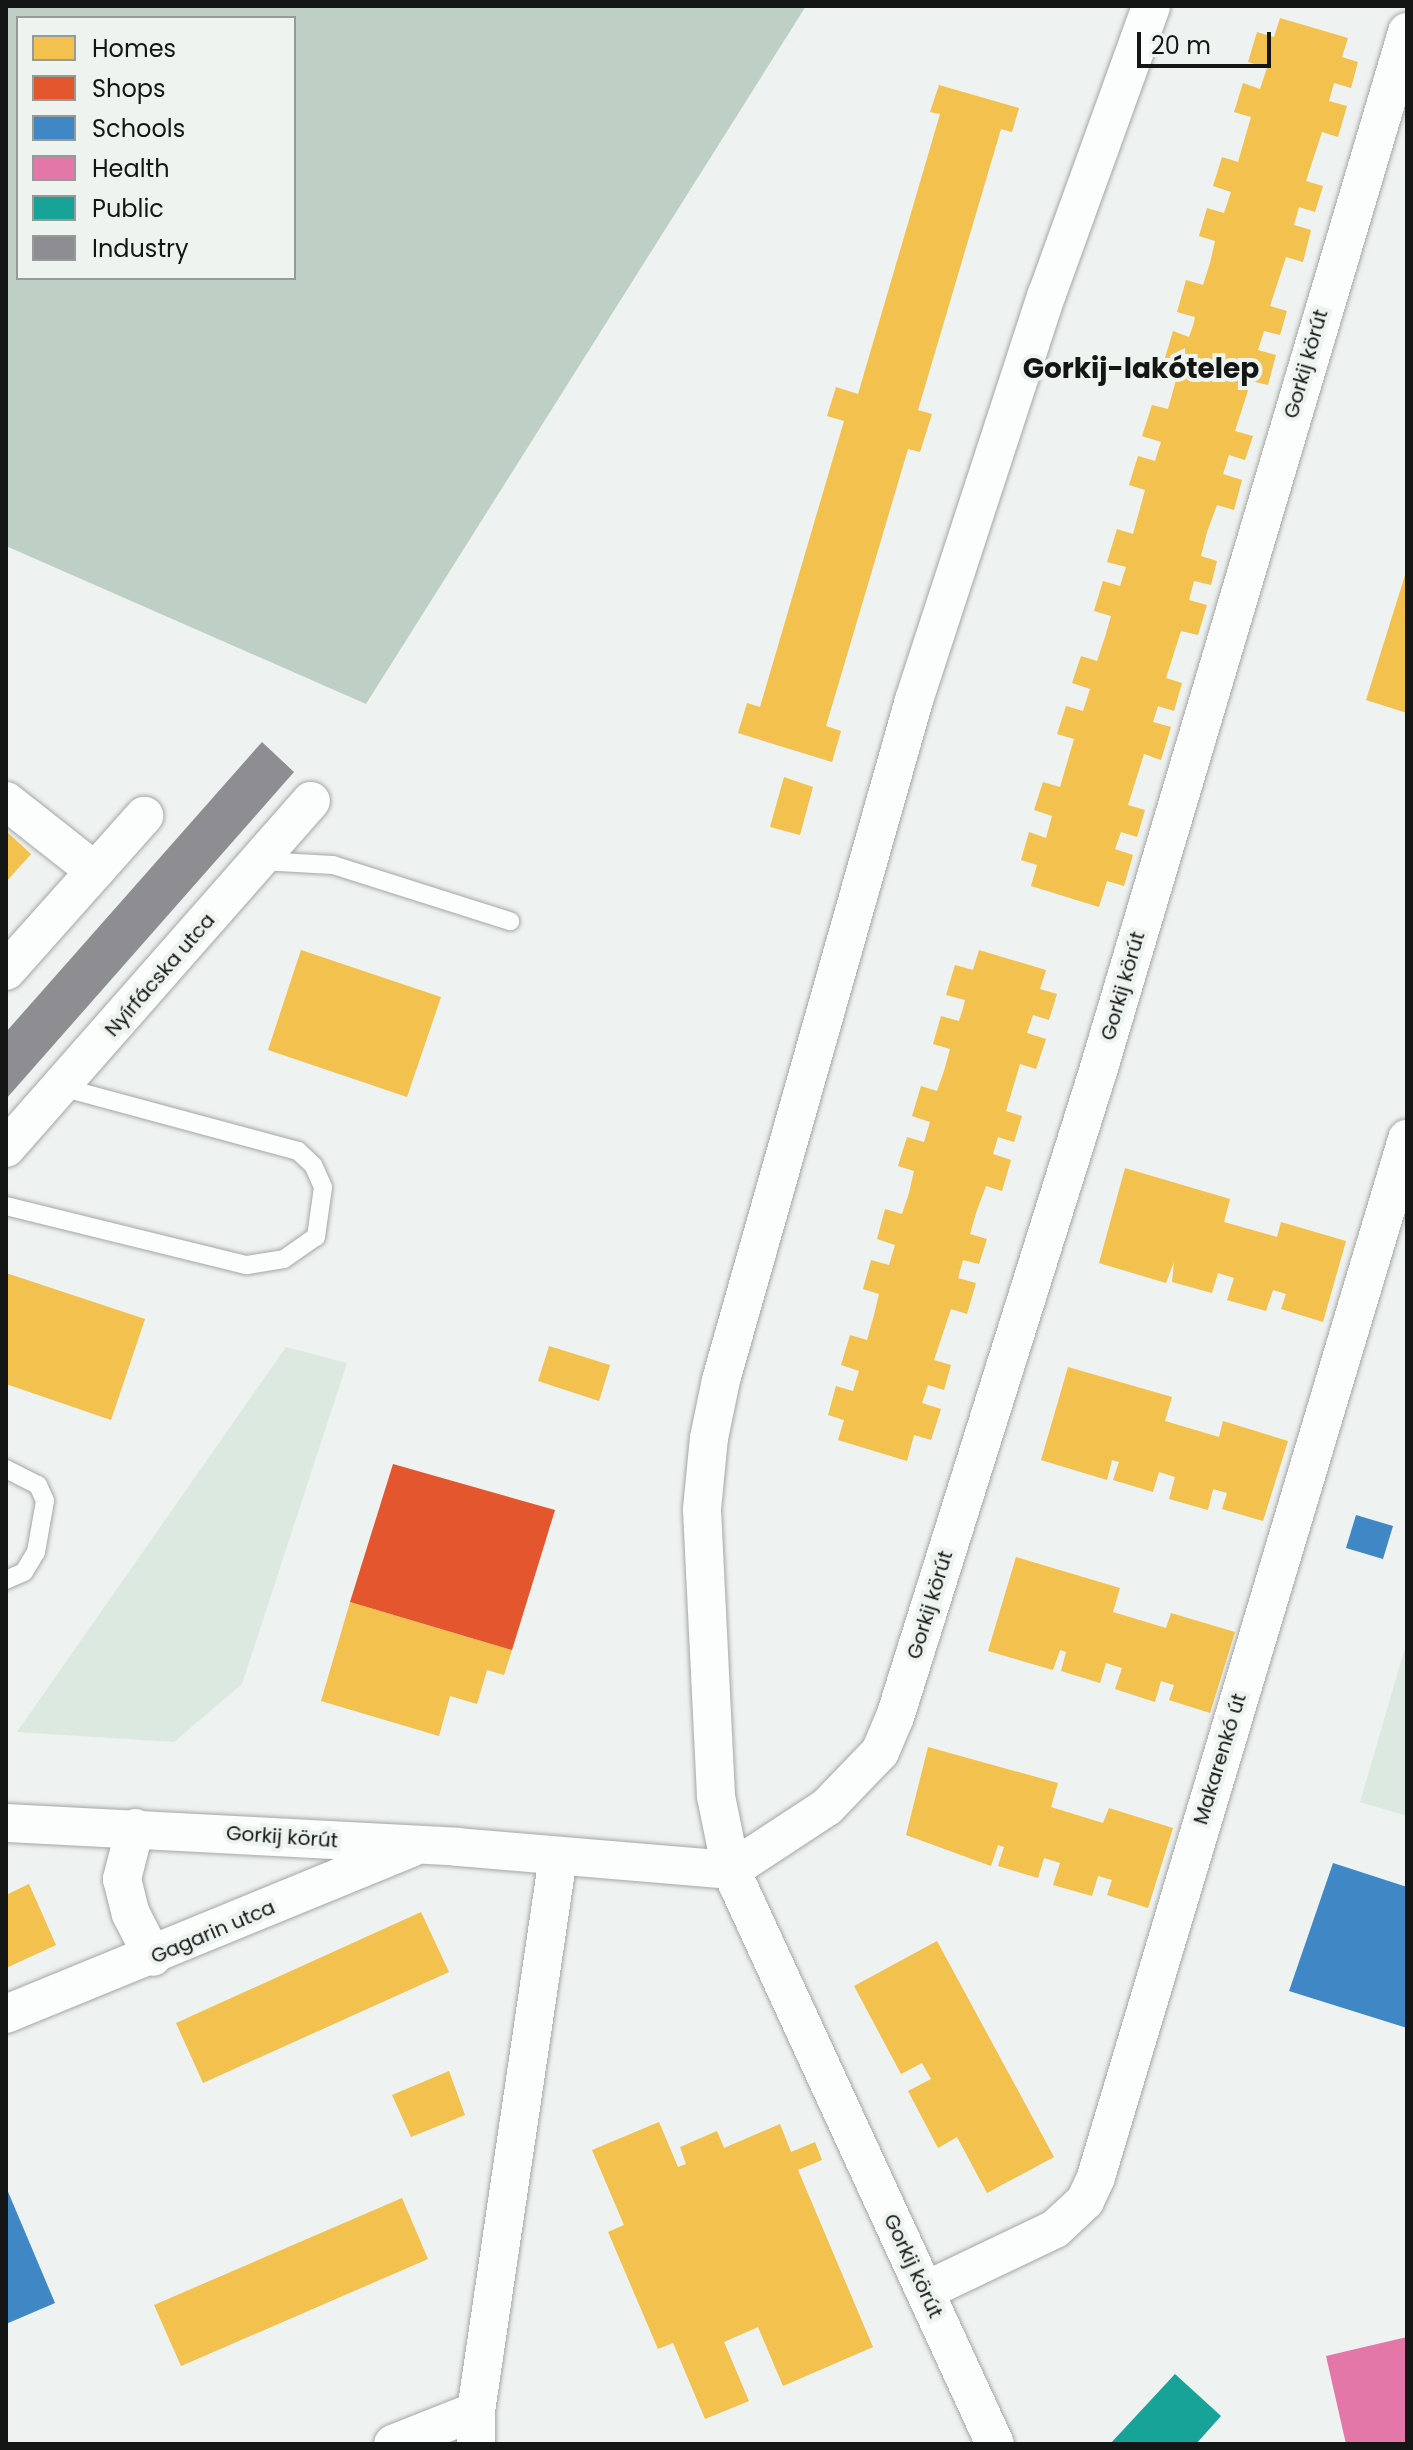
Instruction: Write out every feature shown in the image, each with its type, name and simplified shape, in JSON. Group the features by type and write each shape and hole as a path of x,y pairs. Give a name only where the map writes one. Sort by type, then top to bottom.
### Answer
{"street":[{"name":"Gorkij körút","path":"995,2444 731,1870 716,1796 702,1509 709,1438 721,1380 914,700 1047,294 1151,6"},
{"name":"Gorkij körút","path":"6,1823 417,1845 731,1870 794,1831 857,1781 880,1752 895,1717 1099,1068 1407,32"},
{"path":"6,801 95,871"},
{"name":"Nyírfácska utca","path":"6,1148 311,801"},
{"path":"6,971 144,816"},
{"name":"Makarenkó út","path":"925,2291 1055,2229 1085,2201 1096,2177 1407,1139"},
{"path":"135,1828 122,1879 131,1914 153,1957"},
{"name":"Gagarin utca","path":"6,2014 153,1957 417,1845"},
{"path":"393,2444 476,2428 558,1857"}],"lane":[{"path":"261,861 333,865 510,921"},
{"path":"6,1206 247,1265 284,1259 316,1237 323,1187 313,1165 298,1151 60,1087"},
{"path":"6,1469 38,1485 45,1501 36,1552 24,1572 6,1580"}],"shaded area":[{"path":"286,1347 347,1363 242,1684 174,1742 17,1732"},
{"path":"1407,1641 1407,1816 1360,1802"}],"green space":[{"path":"6,6 806,6 366,704 6,546"}],"building: Homes":[{"path":"1280,18 1348,38 1342,57 1358,62 1351,88 1334,83 1329,101 1347,106 1338,137 1322,132 1306,181 1323,186 1315,212 1299,207 1294,225 1311,230 1303,262 1286,257 1270,306 1287,311 1280,335 1264,331 1258,350 1276,355 1268,385 1251,381 1235,431 1253,436 1245,460 1229,455 1223,474 1242,480 1234,510 1217,505 1207,532 1201,556 1217,561 1211,585 1194,581 1189,600 1207,605 1198,635 1181,631 1166,678 1182,683 1174,711 1158,706 1153,722 1171,727 1161,760 1144,754 1128,805 1145,810 1137,837 1121,832 1115,849 1133,855 1124,886 1107,881 1099,907 1031,886 1037,865 1021,860 1029,832 1046,838 1052,816 1034,810 1043,782 1060,787 1074,739 1057,734 1066,706 1083,711 1090,689 1072,683 1081,656 1097,661 1105,637 1111,616 1094,611 1103,581 1120,586 1126,567 1107,562 1117,529 1133,534 1145,490 1129,485 1138,456 1155,461 1161,442 1142,436 1152,405 1168,409 1180,366 1164,361 1173,331 1189,337 1193,326 1195,317 1177,312 1186,280 1203,285 1210,263 1215,241 1199,236 1207,208 1224,213 1231,192 1213,186 1222,157 1238,162 1251,117 1234,112 1243,83 1260,89 1267,68 1248,62 1257,32 1274,37"},
{"path":"939,85 1019,108 1012,132 1001,129 918,410 932,414 920,452 908,449 826,726 841,731 832,762 738,733 747,703 760,707 844,421 827,416 836,387 858,394 940,114 930,112"},
{"path":"1407,572 1407,713 1366,700"},
{"path":"784,777 813,787 800,835 770,827"},
{"path":"6,831 31,854 6,882"},
{"path":"301,950 441,997 407,1097 268,1050"},
{"path":"979,950 1046,970 1040,989 1057,994 1049,1020 1033,1015 1027,1033 1046,1039 1036,1069 1020,1064 1006,1111 1022,1116 1014,1142 998,1137 993,1154 1011,1160 1002,1191 986,1186 976,1213 970,1234 987,1239 979,1264 963,1260 958,1278 976,1283 967,1314 951,1309 934,1360 951,1365 944,1390 928,1385 922,1403 941,1409 931,1440 914,1435 907,1461 838,1440 844,1420 828,1415 836,1386 853,1391 859,1371 841,1365 850,1335 867,1340 879,1294 863,1289 871,1260 889,1265 895,1245 877,1239 885,1209 902,1214 909,1193 914,1171 898,1166 907,1137 924,1142 930,1122 912,1116 921,1086 937,1091 944,1071 950,1049 933,1044 941,1016 959,1021 963,1008 965,1000 946,995 955,965 973,970"},
{"path":"1125,1168 1230,1199 1224,1222 1277,1237 1281,1222 1346,1241 1323,1322 1281,1309 1286,1294 1273,1290 1266,1311 1227,1300 1234,1278 1218,1273 1212,1293 1172,1282 1174,1262 1166,1283 1099,1263"},
{"path":"6,1273 145,1319 111,1420 6,1384"},
{"path":"549,1346 610,1365 599,1401 538,1381"},
{"path":"1068,1367 1172,1397 1165,1421 1219,1437 1223,1421 1288,1441 1263,1521 1222,1509 1227,1493 1213,1489 1208,1510 1169,1499 1175,1477 1159,1472 1153,1492 1113,1480 1119,1462 1112,1460 1107,1480 1041,1460"},
{"path":"1016,1557 1120,1588 1113,1612 1166,1628 1171,1613 1235,1632 1210,1713 1169,1700 1174,1685 1161,1681 1155,1702 1115,1689 1122,1668 1106,1663 1100,1683 1061,1671 1066,1652 1060,1650 1053,1670 988,1651"},
{"path":"350,1602 512,1650 504,1675 487,1670 477,1704 450,1696 439,1736 321,1701"},
{"path":"928,1747 1058,1783 1051,1807 1103,1823 1109,1808 1173,1828 1148,1908 1107,1895 1112,1880 1098,1876 1092,1896 1053,1885 1060,1863 1044,1858 1038,1878 998,1866 1004,1847 998,1845 991,1866 906,1835"},
{"path":"29,1884 56,1945 6,1968 6,1895"},
{"path":"421,1912 449,1972 203,2083 176,2023"},
{"path":"937,1941 1054,2157 987,2193 957,2137 938,2148 908,2091 931,2079 922,2063 901,2074 854,1986"},
{"path":"449,2071 465,2115 411,2137 392,2095"},
{"path":"659,2122 678,2167 686,2164 680,2147 717,2131 724,2148 780,2124 791,2152 815,2142 822,2160 798,2170 873,2347 783,2386 758,2327 724,2342 749,2401 705,2419 673,2343 658,2349 608,2232 624,2225 592,2150"},
{"path":"402,2198 428,2259 181,2366 154,2305"}],"building: Shops":[{"path":"393,1464 555,1510 512,1650 350,1602"}],"building: Schools":[{"path":"1356,1515 1393,1526 1383,1559 1346,1548"},
{"path":"1333,1863 1407,1887 1407,2028 1289,1991"},
{"path":"6,2187 55,2303 6,2324"}],"building: Health":[{"path":"1407,2337 1407,2444 1346,2444 1326,2356"}],"building: Public":[{"path":"1175,2374 1221,2416 1196,2444 1110,2444"}],"building: Industry":[{"path":"262,742 294,772 6,1099 6,1032"}],"district":[{"name":"Gorkij-lakótelep","path":"1141,369"}]}
